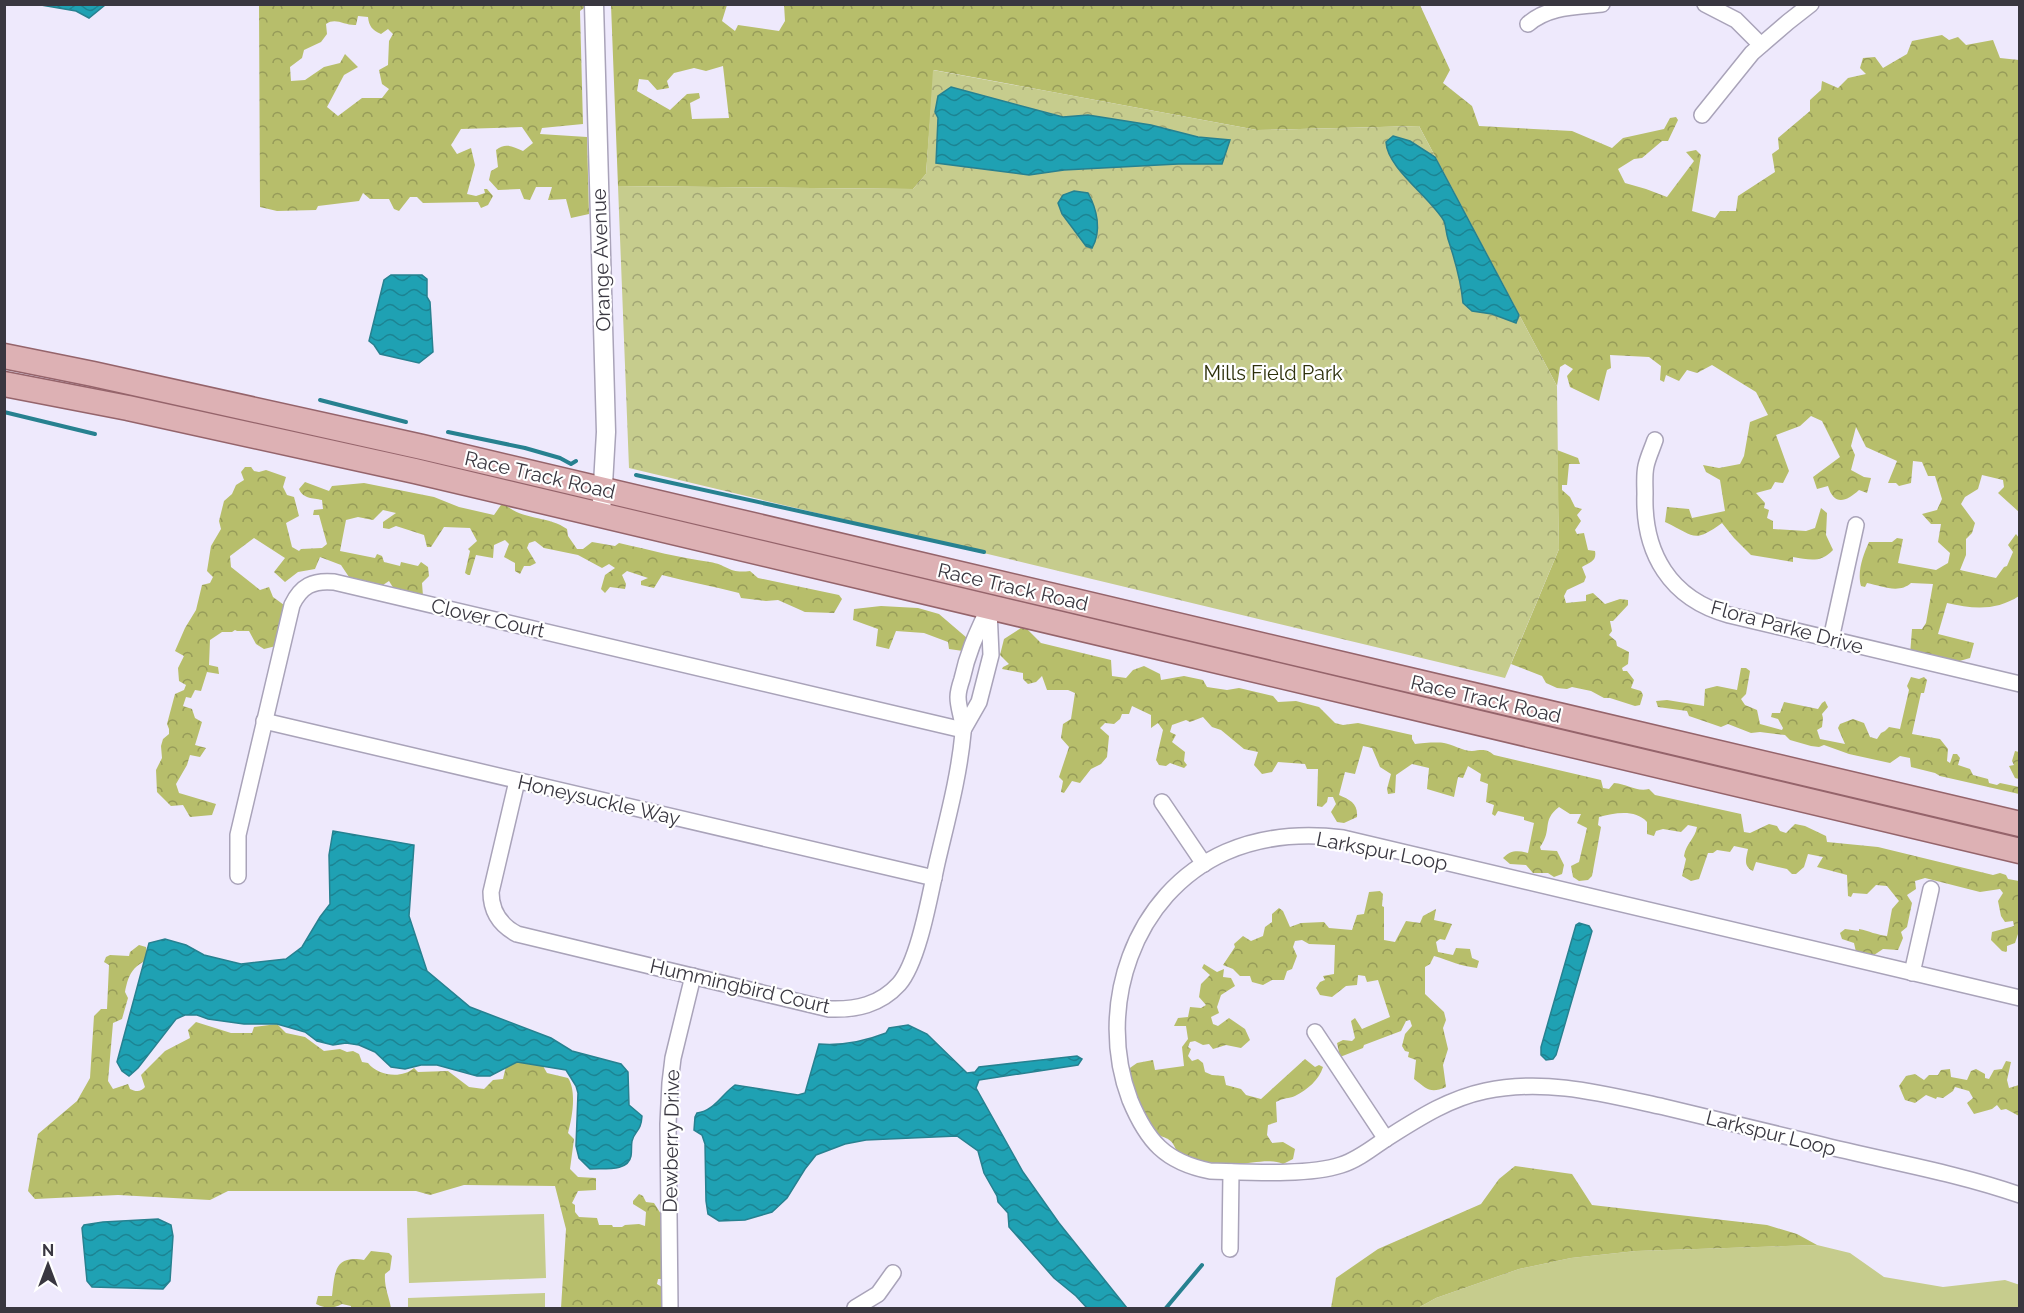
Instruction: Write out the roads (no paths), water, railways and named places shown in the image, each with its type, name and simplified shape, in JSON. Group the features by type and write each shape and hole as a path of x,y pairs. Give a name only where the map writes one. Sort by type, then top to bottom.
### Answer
{"main road":[{"name":"Race Track Road","path":"4,356 216,401 603,490 2019,824"},
{"path":"128,408 134,383"},
{"name":"Race Track Road","path":"4,384 128,408 415,471 2019,851"},
{"path":"210,426 216,401"}],"street":[{"name":"Orange Avenue","path":"594,4 606,432 601,516"},
{"path":"1528,24 1557,9 1602,4"},
{"path":"1705,4 1736,20 1761,45"},
{"path":"1702,115 1761,45 1811,4"},
{"name":"Flora Parke Drive","path":"1656,440 1646,468 1645,505 1648,535 1657,560 1672,582 1692,599 1716,612 2019,684"},
{"path":"1831,639 1856,525"},
{"name":"Clover Court","path":"238,876 238,835 292,605 301,590 309,585 325,581 963,730"},
{"name":"Hummingbird Court","path":"963,730 980,702 991,655 989,607"},
{"name":"Hummingbird Court","path":"518,781 491,892 492,905 501,921 517,934 829,1008 846,1009 873,1004 900,983 911,964 957,777 963,730 958,696 969,650 989,607"},
{"name":"Honeysuckle Way","path":"264,721 934,878"},
{"path":"1162,802 1204,864"},
{"name":"Larkspur Loop","path":"2019,998 1342,838 1322,836 1278,838 1226,852 1204,864 1178,885 1163,900 1139,935 1131,953 1120,993 1116,1039 1118,1061 1124,1084 1138,1120 1154,1143 1170,1157 1210,1171 1327,1169 1350,1161 1434,1109 1460,1098 1485,1091 1519,1086 1564,1086 1742,1125 1960,1178 2019,1195"},
{"path":"1912,973 1931,889"},
{"name":"Dewberry Drive","path":"670,1308 668,1124 670,1083 693,976"},
{"path":"1315,1032 1386,1139"},
{"path":"1230,1249 1231,1172"},
{"path":"855,1308 878,1294 893,1273"}],"water":[{"path":"41,5 105,5 89,18 76,11"},
{"path":"951,87 1063,117 1088,115 1151,125 1198,137 1230,140 1222,164 1064,170 1029,175 936,163 938,118 935,112 938,96"},
{"path":"1393,136 1410,141 1435,157 1519,315 1516,323 1492,314 1472,311 1463,303 1444,221 1401,172 1388,152 1386,142"},
{"path":"1074,191 1088,193 1094,206 1098,227 1092,248 1086,246 1062,214 1058,203 1063,195"},
{"path":"391,275 422,275 427,279 433,352 419,363 380,354 369,341 384,280"},
{"path":"333,831 414,845 409,916 427,971 470,1007 551,1038 572,1051 621,1064 628,1072 629,1105 642,1116 632,1141 631,1156 625,1165 615,1168 590,1169 579,1158 576,1146 578,1093 566,1070 517,1062 490,1076 477,1076 437,1065 421,1065 405,1069 391,1067 375,1052 359,1045 346,1043 333,1045 317,1041 305,1032 277,1024 244,1024 208,1019 197,1015 185,1015 176,1019 138,1068 129,1076 122,1071 117,1062 149,943 165,939 186,945 204,955 241,964 286,959 302,947 330,904 329,855"},
{"path":"1579,923 1589,926 1592,931 1556,1055 1553,1059 1546,1060 1541,1055 1541,1047 1576,925"},
{"path":"908,1025 927,1034 967,1073 975,1072 979,1067 1077,1056 1082,1059 1078,1065 979,1080 976,1088 1023,1172 1059,1223 1127,1308 1087,1308 1054,1278 1009,1227 1008,1213 998,1202 984,1173 978,1151 957,1136 866,1140 845,1144 816,1155 787,1198 772,1212 745,1220 719,1221 708,1214 705,1144 702,1135 694,1130 697,1113 713,1106 735,1085 798,1095 805,1093 819,1044 845,1044 861,1041 886,1033 889,1028"},
{"path":"158,1219 171,1225 173,1236 170,1281 163,1289 92,1287 87,1281 82,1228 84,1225"}],"waterway":[{"path":"320,400 406,422"},
{"path":"4,412 95,434"},
{"path":"448,432 525,448 560,458 571,464 576,461"},
{"path":"636,475 984,552"},
{"path":"1166,1308 1202,1265"}],"park label":[{"name":"Mills Field Park","path":"1273,373"}]}
